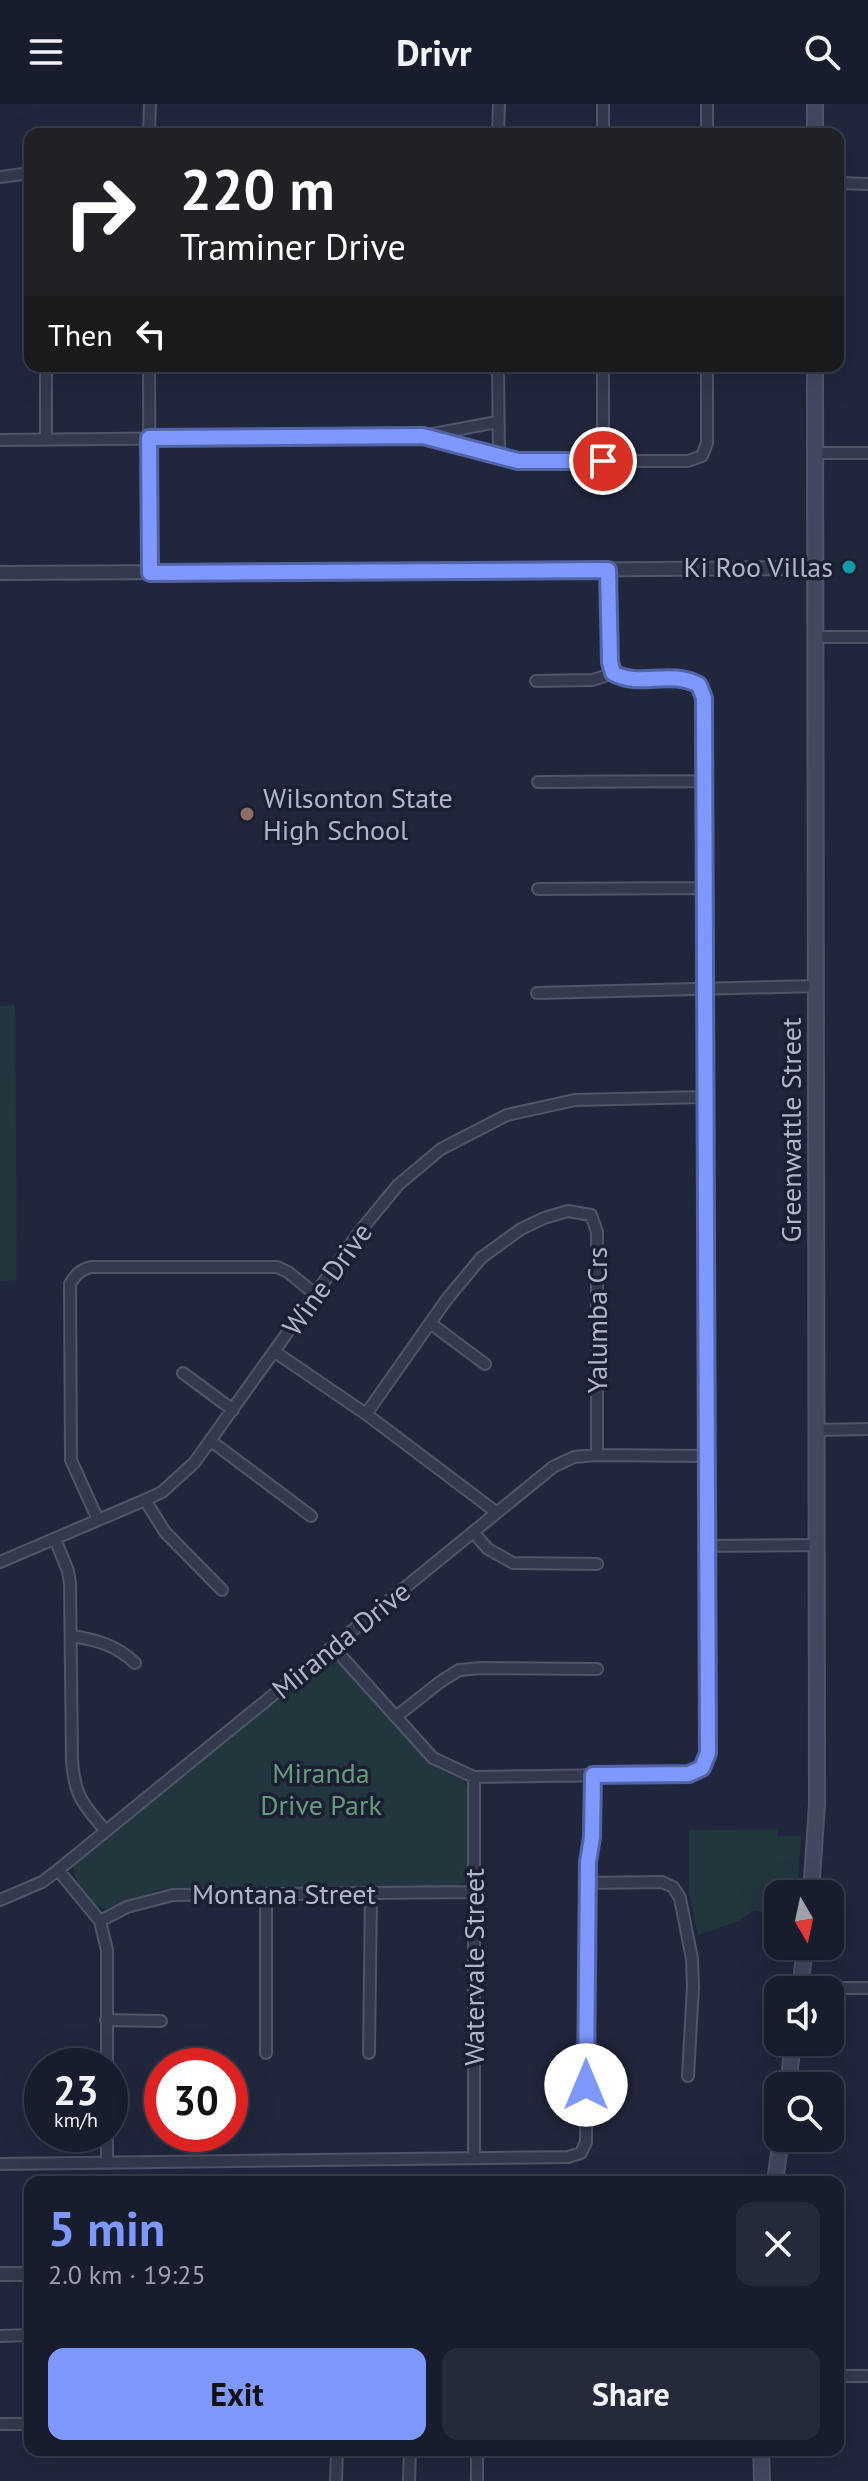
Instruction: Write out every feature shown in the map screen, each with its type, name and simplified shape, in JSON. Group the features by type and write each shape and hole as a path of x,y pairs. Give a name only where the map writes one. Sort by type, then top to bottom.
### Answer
{"main road":[{"path":"815,104 815,128"},
{"name":"Greenwattle Street","path":"812,1880 817,1804 815,372"},
{"path":"776,2176 779,2152"},
{"path":"761,2456 762,2481"}],"street":[{"path":"149,128 150,104"},
{"path":"498,128 499,104"},
{"path":"603,104 603,128"},
{"path":"707,104 707,128"},
{"path":"0,177 24,174"},
{"path":"844,183 868,184"},
{"path":"46,372 46,440"},
{"path":"149,372 150,573"},
{"path":"498,372 499,457"},
{"path":"603,372 603,461"},
{"path":"423,436 518,461 688,461 702,456 707,443 707,372"},
{"path":"0,440 423,436 497,422"},
{"path":"816,453 868,453"},
{"path":"0,573 815,568"},
{"path":"608,570 610,662 613,673"},
{"path":"816,637 868,637"},
{"path":"333,1647 433,1758 474,1777 689,1774 702,1768 708,1753 704,698 699,685 686,678 629,679 613,673 593,680 536,681"},
{"path":"538,782 703,781"},
{"path":"538,889 704,888"},
{"path":"537,993 817,986"},
{"name":"Wine Drive","path":"0,1562 162,1492 180,1477 211,1441 361,1230 398,1185 441,1149 507,1115 575,1100 704,1097"},
{"name":"Yalumba Crs","path":"366,1414 465,1275 481,1258 502,1241 544,1218 568,1211 591,1215 597,1232 597,1455"},
{"path":"98,1520 71,1460 70,1284 75,1275 91,1267 277,1267 315,1294"},
{"path":"430,1323 485,1364"},
{"path":"275,1352 366,1414 496,1512"},
{"path":"183,1373 233,1410"},
{"path":"817,1430 868,1429"},
{"path":"211,1441 311,1516"},
{"name":"Miranda Drive","path":"0,1900 42,1882 58,1870 553,1467 574,1457 597,1455 707,1456"},
{"path":"145,1500 165,1532 222,1590"},
{"path":"473,1532 488,1549 513,1563 597,1564"},
{"path":"55,1539 68,1571 75,1788 81,1801 105,1830"},
{"path":"708,1546 817,1545"},
{"path":"72,1636 110,1644 135,1663"},
{"path":"397,1716 459,1670 597,1669"},
{"path":"0,2164 568,2157 581,2153 586,2142 588,1862 592,1837 593,1775"},
{"name":"Watervale Street","path":"474,1777 474,2157"},
{"path":"58,1870 100,1921 107,1950 107,2048"},
{"path":"588,1883 662,1882 673,1887 680,1898 692,1959 688,2076"},
{"name":"Montana Street","path":"100,1921 127,1907 173,1895 473,1892"},
{"path":"266,1894 266,2053"},
{"path":"369,2053 371,1894"},
{"path":"844,1988 868,1988"},
{"path":"106,2020 161,2021"},
{"path":"107,2152 107,2163"},
{"path":"0,2274 24,2274"},
{"path":"0,2336 24,2335"},
{"path":"844,2376 868,2376"},
{"path":"0,2424 24,2424"},
{"path":"336,2481 337,2456"},
{"path":"409,2481 410,2456"},
{"path":"477,2456 477,2481"}],"green space":[{"path":"15,1005 17,1280 0,1281 0,1006"},
{"name":"Miranda Drive Park","path":"329,1658 344,1666 437,1768 463,1779 469,1792 468,1877 464,1883 455,1886 161,1889 111,1908 97,1906 90,1901 80,1888 74,1866"},
{"path":"778,1829 778,1836 801,1836 798,1880 764,1880 764,1912 754,1910 739,1921 698,1935 689,1893 689,1830"}],"place":[{"name":"Ki Roo Villas","path":"849,567"},
{"name":"Wilsonton State High School","path":"247,814"}],"route":[{"path":"586,2085 588,1862 592,1837 593,1775 689,1774 702,1768 708,1753 704,698 699,685 686,678 629,679 613,673 610,662 608,570 150,573 149,438 423,436 518,461 603,461"}]}
